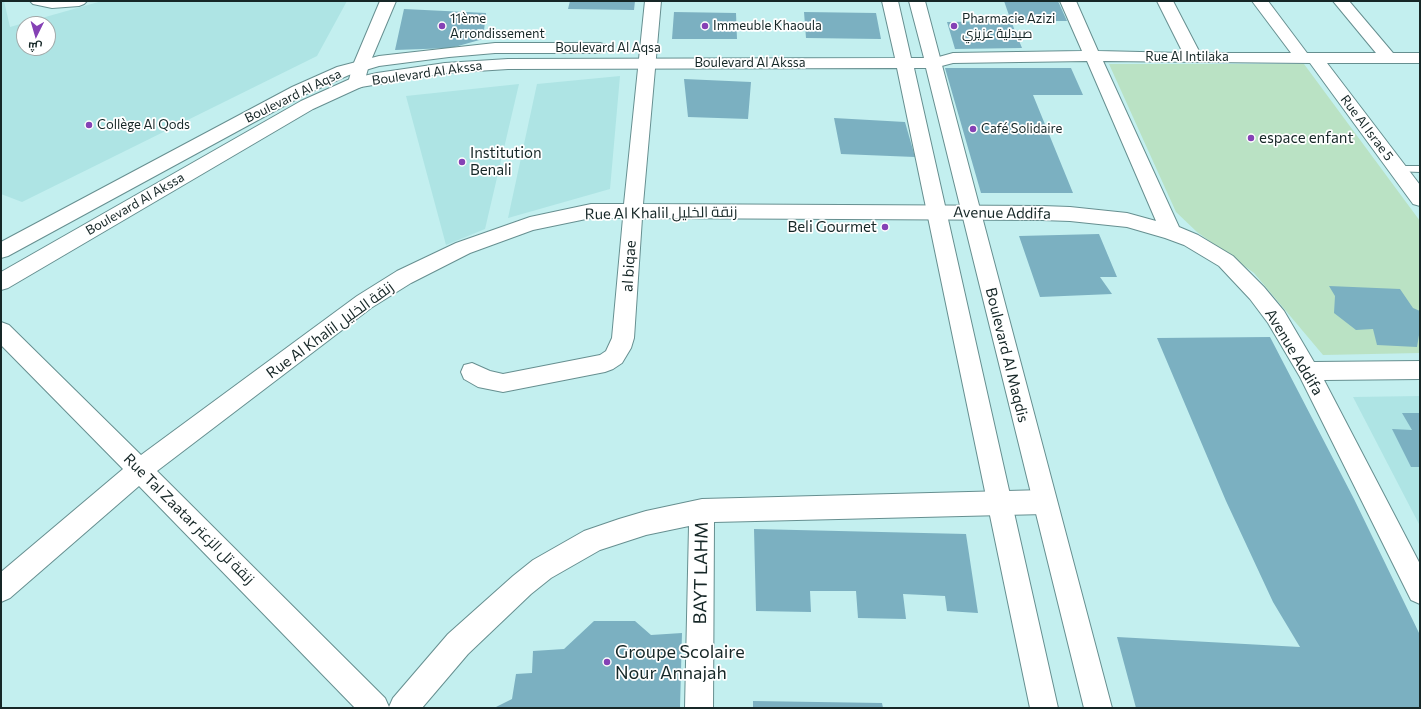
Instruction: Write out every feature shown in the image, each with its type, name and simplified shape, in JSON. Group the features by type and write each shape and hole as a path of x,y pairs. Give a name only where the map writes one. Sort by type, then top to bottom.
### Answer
{"street":[{"path":"38,1 52,3 79,1"},
{"path":"356,84 361,65 388,1"},
{"name":"al biqae","path":"472,372 486,380 503,383 519,381 605,362 614,357 620,348 623,338 633,211 653,1"},
{"path":"890,1 904,58 1044,708"},
{"name":"Boulevard Al Maqdis","path":"918,1 940,58 971,212 1098,708"},
{"path":"1068,1 1171,232"},
{"path":"1164,1 1194,58"},
{"name":"Rue Al Israe 5","path":"1260,1 1308,57 1398,169 1420,199"},
{"path":"1341,1 1388,58"},
{"name":"Boulevard Al Aqsa","path":"1,251 298,91 337,73 361,65 424,54 483,49 648,55"},
{"name":"Boulevard Al Akssa","path":"1,282 307,105 356,84 422,71 648,55 940,58"},
{"name":"Rue Al Intilaka","path":"940,58 1092,56 1194,58 1308,57 1418,60"},
{"name":"Rue Al Khalil زنقة الخليل","path":"1,589 140,470 364,302 436,260 463,248 530,224 591,211 936,212"},
{"name":"Avenue Addifa","path":"936,212 1042,213 1111,217 1128,220 1171,232 1192,240 1226,261 1257,293 1276,317 1294,344 1420,591"},
{"name":"Rue Tal Zaatar زنقة تل الزعتر","path":"1,332 376,708"},
{"path":"1308,371 1420,370"},
{"path":"403,708 458,644 542,569 593,540 646,522 702,511 1045,502"},
{"name":"BAYT LAHM","path":"699,708 702,511"}],"lane":[{"path":"1398,169 1420,170"}],"shaded area":[{"name":"Collège Al Qods","path":"1,1 4,1 10,27 16,25 16,56 56,56 56,16 49,16 102,1 347,1 317,56 22,202 1,194"},
{"path":"620,76 610,189 508,218 537,84"},
{"name":"Institution Benali","path":"519,84 485,229 446,245 406,96"},
{"path":"1420,396 1420,526 1353,397"}],"green space":[{"name":"espace enfant","path":"1109,64 1304,64 1420,221 1420,353 1323,355 1254,273 1197,232 1176,212"}],"building":[{"path":"570,1 635,1 634,10 568,9"},
{"path":"1004,1 1058,1 1067,21 1011,21"},
{"name":"11ème Arrondissement","path":"404,9 486,13 483,39 451,48 395,50"},
{"name":"Immeuble Khaoula","path":"674,12 736,13 737,39 672,39"},
{"path":"804,12 876,13 881,39 806,38"},
{"path":"1011,21 1022,48 955,49 947,22"},
{"path":"945,68 1071,68 1083,95 1033,95 1073,193 981,193"},
{"path":"684,79 751,82 748,119 688,117"},
{"path":"834,118 905,122 915,157 841,154"},
{"path":"1099,234 1117,277 1100,277 1112,294 1040,297 1019,236"},
{"path":"1329,286 1400,289 1413,308 1420,311 1420,329 1417,347 1377,345 1373,329 1356,330 1334,313 1335,296"},
{"path":"1270,337 1354,499 1420,635 1420,708 1136,708 1117,637 1300,647 1273,602 1226,501 1157,338"},
{"path":"1402,413 1420,413 1420,467 1411,467 1392,429 1412,430"},
{"path":"754,529 966,534 978,613 947,611 945,596 903,594 906,619 858,618 856,591 810,591 811,612 756,611"},
{"name":"Groupe Scolaire Nour Annajah","path":"594,621 635,621 651,635 682,633 680,708 494,708 512,699 516,674 532,673 533,651 564,649"},
{"path":"753,701 882,703 883,708 753,708"}],"place":[{"name":"11ème Arrondissement","path":"442,26"},
{"name":"Immeuble Khaoula","path":"705,26"},
{"name":"Pharmacie Azizi صيدلية عزيزي","path":"954,26"},
{"name":"Collège Al Qods","path":"89,125"},
{"name":"Café Solidaire","path":"973,129"},
{"name":"espace enfant","path":"1251,138"},
{"name":"Institution Benali","path":"462,162"},
{"name":"Beli Gourmet","path":"885,227"},
{"name":"Groupe Scolaire Nour Annajah","path":"607,662"}]}
